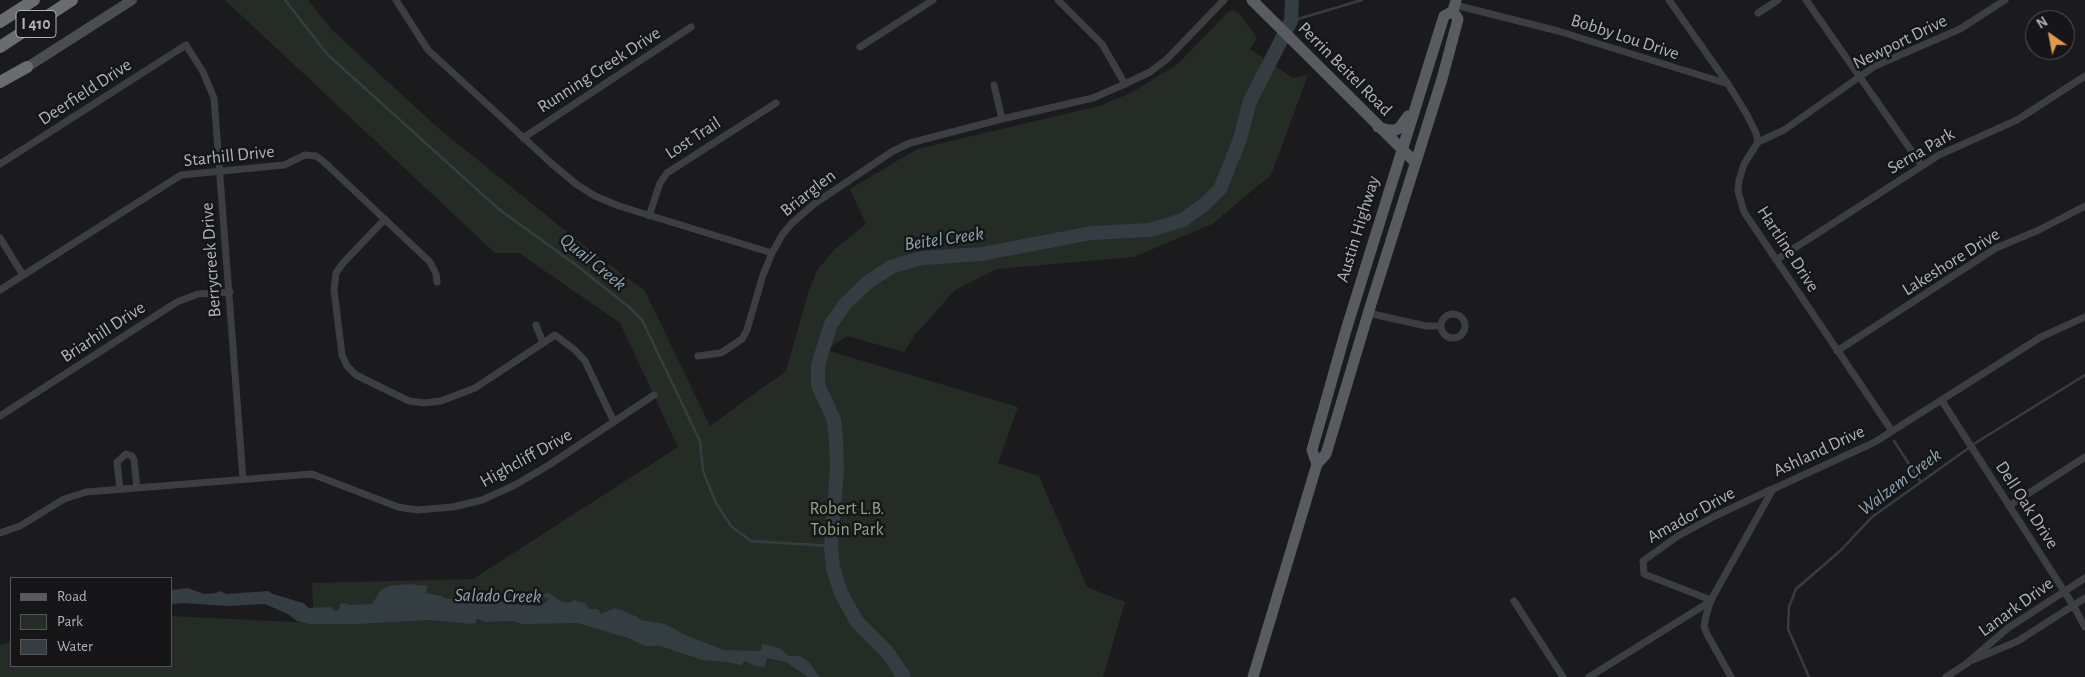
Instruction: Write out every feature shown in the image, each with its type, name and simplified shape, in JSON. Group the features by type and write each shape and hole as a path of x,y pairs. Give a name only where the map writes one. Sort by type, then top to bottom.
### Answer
{"highway":[{"name":"I 410","path":"0,22 34,0"},
{"name":"I 410","path":"0,47 72,0"},
{"path":"0,84 27,67"}],"main road":[{"path":"27,67 132,0"},
{"name":"Perrin Beitel Road","path":"1252,0 1311,61 1415,162"},
{"name":"Austin Highway","path":"1317,464 1313,448 1346,330 1444,16 1455,5"},
{"name":"Austin Highway","path":"1253,677 1317,464 1326,454 1368,312 1442,79 1458,19 1455,5"},
{"path":"1377,126 1396,130 1416,104"}],"street":[{"path":"396,0 428,50 523,138 582,188 619,206 772,253"},
{"path":"860,48 933,0"},
{"path":"1058,0 1102,44 1125,84"},
{"name":"Briarglen","path":"698,356 720,353 742,339 747,330 763,275 772,253 782,235 802,213 893,151 928,138 1093,98 1125,84 1150,72 1167,59 1224,0"},
{"path":"1668,0 1728,84 1753,125 1758,142"},
{"path":"1758,13 1778,0"},
{"path":"1806,0 1922,166"},
{"name":"Newport Drive","path":"1758,142 1784,130 1875,66 1960,29 2005,0"},
{"name":"Bobby Lou Drive","path":"1455,5 1558,31 1728,84"},
{"name":"Running Creek Drive","path":"523,138 691,27"},
{"name":"Deerfield Drive","path":"0,164 186,45"},
{"name":"Berrycreek Drive","path":"186,45 203,72 214,98 243,479"},
{"name":"Serna Park","path":"1776,260 1939,154 2017,120 2085,76"},
{"path":"994,85 1002,119"},
{"name":"Lost Trail","path":"649,216 660,183 667,173 776,103"},
{"name":"Hartline Drive","path":"1758,142 1744,164 1739,180 1738,191 1744,212 1892,431"},
{"name":"Starhill Drive","path":"0,290 173,179 195,172 284,165 305,156 316,156 323,161 430,262 436,274 437,282"},
{"name":"Lakeshore Drive","path":"1837,351 1996,248 2039,230 2085,206"},
{"path":"385,220 343,263 336,273 334,290 342,355 347,366 356,375 409,401 424,403 441,401 475,388 555,335 580,355 614,422"},
{"path":"0,238 23,275"},
{"name":"Briarhill Drive","path":"0,416 177,302 198,294 230,292"},
{"path":"1368,312 1426,326 1441,326"},
{"name":"Ashland Drive","path":"1589,677 1712,600 1773,489 1875,442 2041,337 2085,317"},
{"path":"536,325 543,343"},
{"name":"Highcliff Drive","path":"0,533 20,526 72,496 86,492 312,474 380,502 398,507 417,510 453,507 482,500 515,485 654,396"},
{"name":"Dell Oak Drive","path":"1942,401 2073,605 2085,627"},
{"path":"120,489 118,462 126,454 132,456 134,460 137,488"},
{"path":"2009,506 2085,456"},
{"name":"Amador Drive","path":"1712,600 1644,574 1643,561 1713,516 1773,489"},
{"name":"Lanark Drive","path":"1946,677 1966,664 2008,628 2085,578"},
{"name":"Lanark Drive","path":"1966,664 2018,641 2085,598"},
{"path":"1712,600 1704,626 1710,643 1731,677"},
{"path":"1514,601 1563,677"}],"green space":[{"name":"Robert L.B. Tobin Park","path":"225,0 308,0 333,31 438,128 587,248 645,291 710,426 786,371 808,293 817,270 835,249 866,224 850,189 917,149 1099,106 1131,93 1179,63 1232,10 1239,13 1257,38 1250,49 1293,78 1308,75 1271,175 1212,224 1134,257 997,269 955,290 915,335 904,352 847,336 826,350 1018,407 998,463 1039,476 1087,587 1125,602 1103,677 0,677 0,645 10,642 10,667 172,667 172,616 314,623 312,583 473,579 678,447 620,323 519,253 495,253"}],"water":[{"path":"410,584 428,586 426,593 446,599 468,599 476,604 496,604 506,600 516,605 541,606 549,599 537,595 549,593 560,601 569,603 574,600 585,603 589,609 598,609 601,614 614,608 622,610 640,620 665,624 685,635 724,650 759,651 762,650 762,644 779,648 789,656 800,656 809,662 819,677 808,677 786,662 767,658 764,667 745,661 741,665 702,660 660,646 645,646 628,638 578,623 523,624 513,621 485,622 479,619 476,620 476,623 471,624 429,620 357,624 310,624 297,621 288,614 265,604 228,606 172,604 172,590 188,588 204,594 219,591 227,594 268,591 303,603 309,608 330,607 336,612 339,610 340,604 344,603 349,605 372,604 381,590 389,586"}],"waterway":[{"name":"Quail Creek","path":"285,0 327,54 482,194 500,210 576,265 629,307 642,320 700,441 703,471 716,503 731,526 751,541 831,546"},
{"name":"Beitel Creek","path":"904,677 888,653 857,622 841,593 833,568 831,546 837,469 836,440 834,420 818,385 818,365 831,324 845,304 868,282 893,266 922,258 982,254 1091,233 1150,230 1183,220 1206,203 1220,189 1240,139 1250,101 1291,21 1292,0"},
{"path":"1291,21 1362,0"},
{"name":"Walzem Creek","path":"1809,677 1788,629 1789,607 1796,589 1840,551 1872,517 1977,442 2085,375"},
{"path":"1894,441 1920,481"}],"water label":[{"name":"Salado Creek","path":"498,596"}]}
